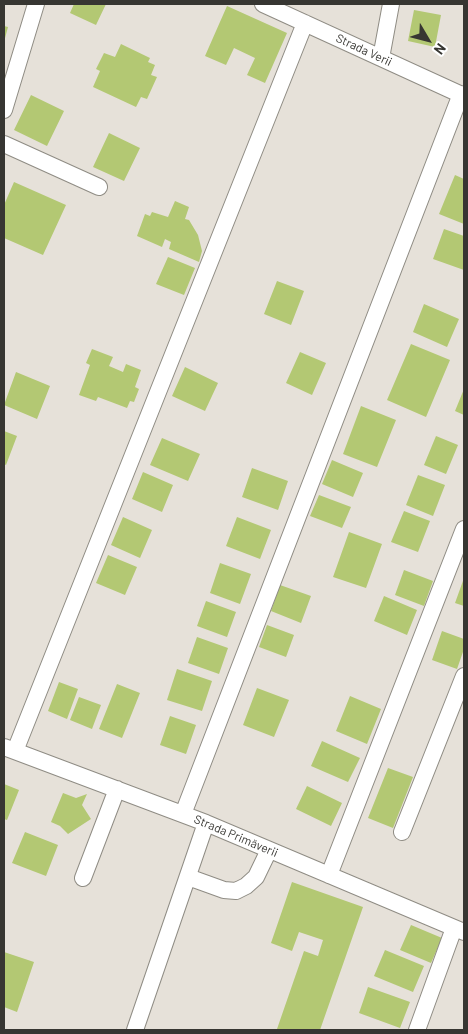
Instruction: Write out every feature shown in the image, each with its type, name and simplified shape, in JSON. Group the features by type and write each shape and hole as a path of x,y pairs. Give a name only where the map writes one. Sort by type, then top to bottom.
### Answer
{"street":[{"path":"4,110 36,4"},
{"name":"Strada Verii","path":"264,4 462,95"},
{"path":"381,58 392,4"},
{"path":"10,749 305,23"},
{"path":"182,814 462,95"},
{"path":"4,144 99,187"},
{"path":"330,875 464,529"},
{"path":"402,832 464,676"},
{"name":"Strada Primăverii","path":"10,749 206,823 459,930"},
{"path":"83,878 117,789"},
{"path":"135,1030 206,823"},
{"path":"188,876 224,890 236,891 246,886 256,877 269,850"},
{"path":"417,1030 459,930"}],"building":[{"path":"74,4 106,4 96,25 70,13"},
{"path":"227,6 287,33 265,83 247,75 255,58 234,48 226,65 205,56"},
{"path":"414,10 441,15 435,47 408,41"},
{"path":"4,26 8,27 4,42"},
{"path":"121,44 150,58 148,62 155,65 151,75 157,77 147,99 141,97 136,107 93,87 100,71 96,69 104,53 115,57"},
{"path":"31,95 64,111 47,146 14,130"},
{"path":"109,133 140,148 124,181 93,167"},
{"path":"455,175 464,179 464,224 439,214"},
{"path":"14,182 66,205 43,255 4,238 4,205"},
{"path":"175,201 189,207 185,219 189,220 198,235 202,251 199,262 169,249 171,242 165,239 162,247 137,236 145,214 150,216 152,212 168,217"},
{"path":"444,229 464,236 464,270 433,259"},
{"path":"168,257 195,268 184,295 156,284"},
{"path":"277,281 304,291 291,325 264,314"},
{"path":"424,304 459,319 447,347 413,332"},
{"path":"411,344 450,360 426,417 387,400"},
{"path":"92,349 113,357 109,366 123,372 126,364 141,370 135,387 139,389 134,402 130,401 127,408 98,397 96,401 79,395 90,365 86,363"},
{"path":"300,352 326,363 312,395 286,383"},
{"path":"185,367 218,383 205,411 172,396"},
{"path":"16,372 50,386 37,419 4,405"},
{"path":"464,389 464,415 455,411"},
{"path":"361,406 396,420 377,467 343,454"},
{"path":"4,431 17,436 6,465 4,464"},
{"path":"436,436 458,445 446,474 424,465"},
{"path":"162,438 200,454 188,481 150,465"},
{"path":"332,460 363,473 353,497 322,484"},
{"path":"252,468 288,481 278,510 242,497"},
{"path":"143,472 173,485 162,512 132,499"},
{"path":"418,475 445,485 433,516 406,505"},
{"path":"319,495 351,507 342,528 310,516"},
{"path":"404,511 430,521 418,552 391,542"},
{"path":"123,517 152,530 140,558 111,545"},
{"path":"237,517 271,530 260,559 226,546"},
{"path":"349,532 382,544 366,588 333,577"},
{"path":"108,555 137,567 125,595 96,583"},
{"path":"220,563 251,574 240,604 210,593"},
{"path":"404,570 433,581 424,606 395,595"},
{"path":"464,578 464,606 455,603"},
{"path":"280,585 311,596 301,623 271,611"},
{"path":"384,596 417,610 407,635 374,621"},
{"path":"206,601 236,612 227,637 197,626"},
{"path":"267,625 294,635 286,657 259,647"},
{"path":"442,631 464,639 464,649 457,669 432,660"},
{"path":"197,637 228,648 219,674 188,663"},
{"path":"177,669 212,681 202,711 167,700"},
{"path":"59,682 78,689 67,719 48,711"},
{"path":"117,684 140,693 122,738 99,729"},
{"path":"257,688 289,700 274,737 243,725"},
{"path":"350,696 381,709 367,744 336,731"},
{"path":"79,697 101,705 92,729 70,720"},
{"path":"170,716 196,725 186,754 160,745"},
{"path":"322,741 360,758 348,782 311,766"},
{"path":"388,768 413,777 393,828 368,818"},
{"path":"4,784 19,790 7,820 4,819"},
{"path":"307,786 342,803 331,826 296,809"},
{"path":"63,793 76,798 87,794 82,805 91,819 68,834 60,826 51,822"},
{"path":"25,832 58,845 46,876 12,863"},
{"path":"292,882 363,907 320,1030 277,1029 304,951 318,956 323,940 299,932 292,951 271,943"},
{"path":"411,925 442,938 431,963 400,950"},
{"path":"385,950 424,966 413,992 374,976"},
{"path":"4,952 34,962 17,1012 4,1007"},
{"path":"368,987 410,1002 400,1028 359,1013"}]}
